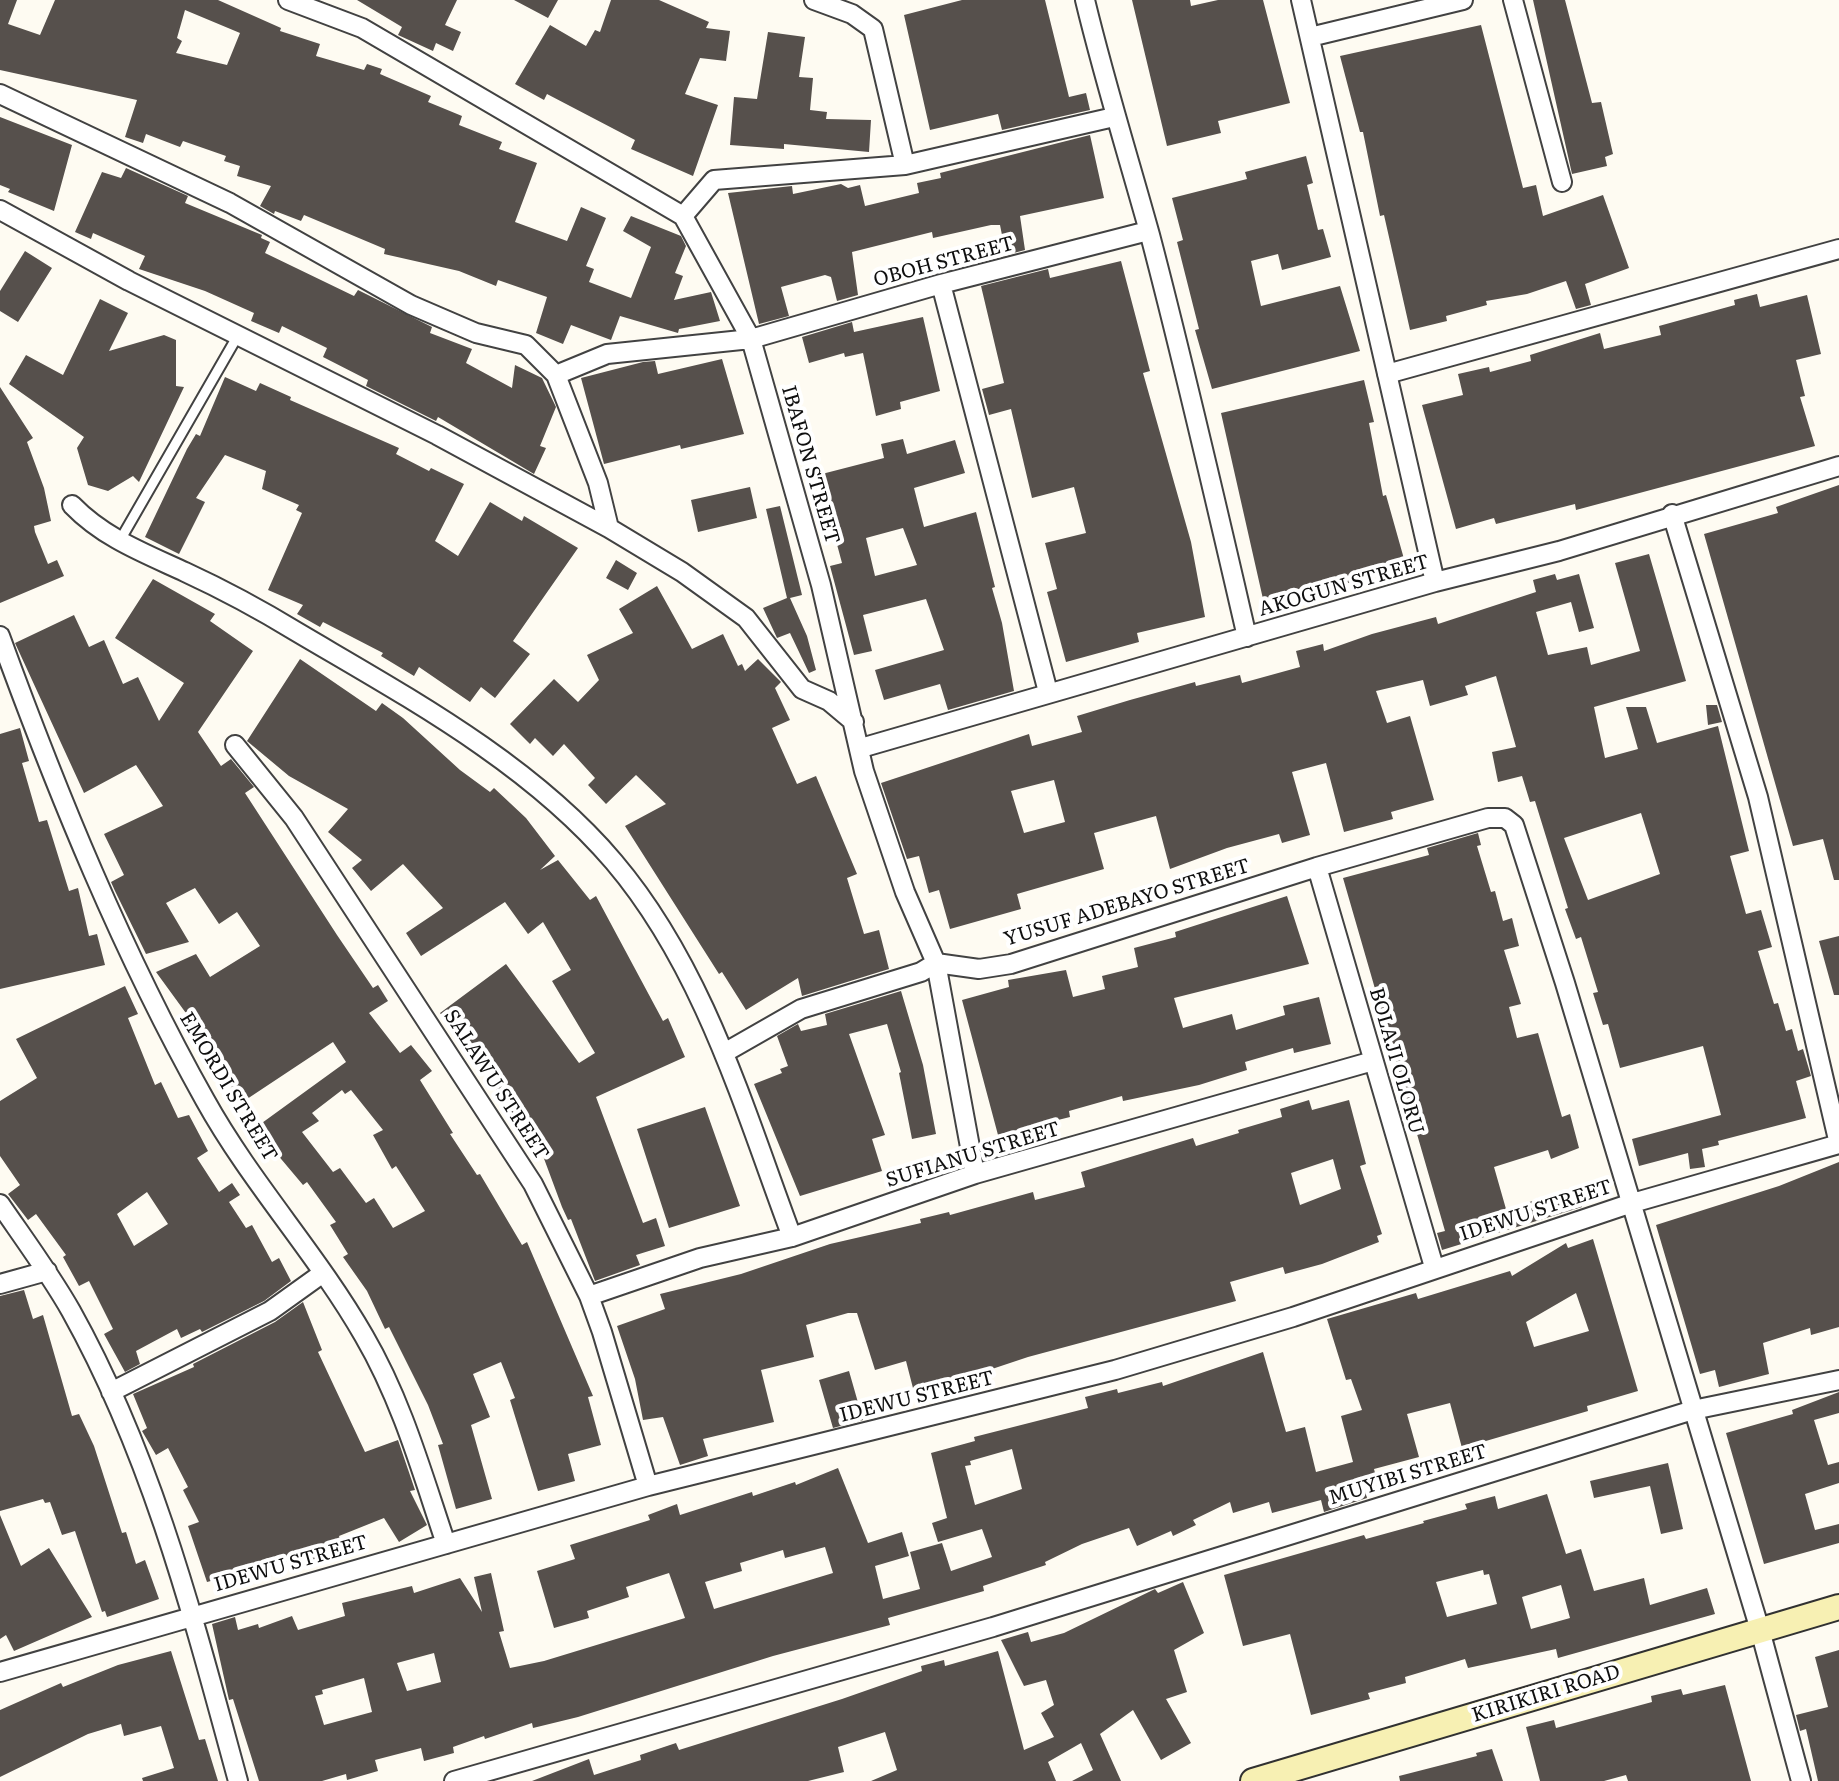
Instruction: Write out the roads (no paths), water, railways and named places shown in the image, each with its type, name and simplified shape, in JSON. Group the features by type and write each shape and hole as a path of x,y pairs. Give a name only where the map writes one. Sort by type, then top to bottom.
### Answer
{"main road":[{"name":"KIRIKIRI ROAD","path":"1253,1781 1839,1607"}],"street":[{"path":"288,0 362,28 683,216 714,180 905,165 1114,117"},
{"path":"814,0 852,14 873,29 905,165"},
{"path":"1085,0 1114,117 1195,408 1247,637"},
{"path":"1301,0 1435,582"},
{"path":"1310,37 1463,0"},
{"path":"1513,0 1562,182"},
{"path":"0,94 230,203 411,305 476,333 526,345 556,375 598,483 609,528"},
{"path":"0,210 237,337 437,435 609,528 682,572 746,618 802,689 829,701 854,722"},
{"name":"IBAFON STREET","path":"683,216 751,339 821,585 864,771 897,868 936,963 975,1174"},
{"name":"OBOH STREET","path":"556,375 607,354 751,339 941,284 1148,231"},
{"path":"1387,374 1839,249"},
{"path":"941,284 1048,692"},
{"name":"AKOGUN STREET","path":"861,748 1435,582 1559,551 1672,514 1839,466"},
{"path":"72,505 88,522 119,542 246,602 439,718 546,797 614,862 676,953 724,1053 792,1237"},
{"path":"1672,514 1758,797 1839,1144"},
{"name":"EMORDI STREET","path":"0,636 53,779 154,1004 207,1104 323,1273 385,1373 408,1428 446,1544"},
{"name":"SALAWU STREET","path":"235,745 294,818 494,1119 533,1184 589,1296 617,1371 648,1486"},
{"name":"YUSUF ADEBAYO STREET","path":"936,963 979,969 1011,964 1317,867 1488,818 1505,818 1514,825 1565,983 1629,1204"},
{"name":"BOLAJI OLORU","path":"1317,867 1434,1267"},
{"path":"724,1053 801,1009 921,972 936,963"},
{"name":"SUFIANU STREET","path":"589,1296 700,1258 792,1237 975,1174 1373,1061"},
{"name":"IDEWU STREET","path":"0,1672 648,1486 1115,1370 1293,1317 1434,1267 1629,1204 1839,1144"},
{"path":"0,1204 71,1310 140,1456 193,1615 238,1781"},
{"path":"1629,1204 1760,1630 1801,1781"},
{"path":"0,1284 47,1271"},
{"path":"111,1392 270,1311 323,1273"},
{"name":"MUYIBI STREET","path":"454,1781 993,1627 1693,1410 1839,1380"}],"lane":[{"path":"119,542 237,337"}]}
